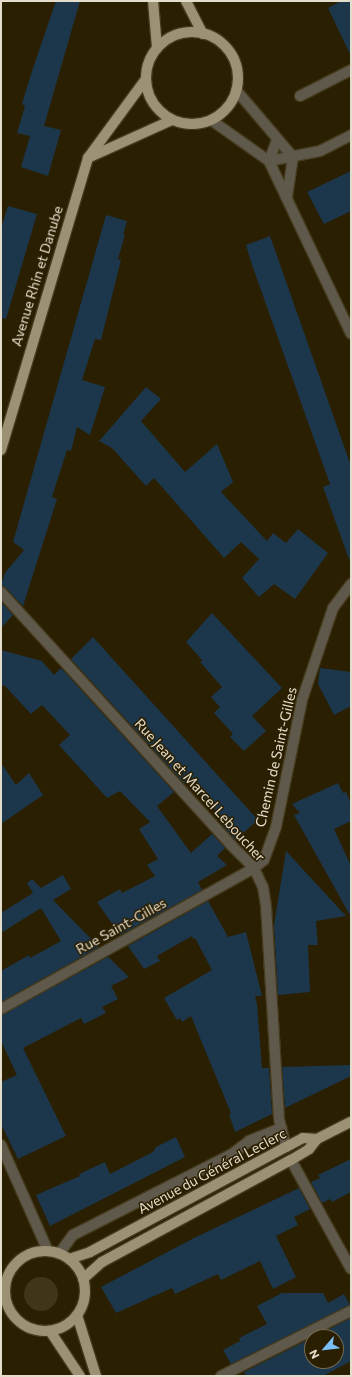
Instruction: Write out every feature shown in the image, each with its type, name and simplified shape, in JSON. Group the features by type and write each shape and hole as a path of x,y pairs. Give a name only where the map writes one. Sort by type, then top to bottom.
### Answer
{"main road":[{"path":"153,1 157,48"},
{"path":"186,1 203,34"},
{"path":"190,32 203,34 216,39 227,49 235,62 238,76 236,90 231,103 222,113 211,120 198,124 185,124 172,120 160,112 152,101 145,80 150,60 157,48 167,40 178,34 190,32"},
{"name":"Avenue Rhin et Danube","path":"1,450 88,158 145,80"},
{"path":"88,158 172,120"},
{"path":"317,1139 351,1122"},
{"name":"Avenue du Général Leclerc","path":"69,1259 90,1252 303,1138 317,1139"},
{"name":"Avenue du Général Leclerc","path":"83,1279 102,1262 291,1160 308,1149 317,1139"},
{"path":"48,1251 59,1254 69,1259 77,1268 83,1279 84,1298 77,1315 70,1323 50,1331 30,1329 21,1324 3,1299 8,1274 15,1264 24,1256 36,1252 48,1251"},
{"path":"77,1315 96,1376"},
{"path":"50,1331 80,1376"}],"street":[{"path":"300,96 351,70"},
{"path":"236,90 293,157"},
{"path":"211,120 269,161 351,334"},
{"path":"269,161 320,151 351,135"},
{"path":"269,161 277,140"},
{"path":"287,197 293,157"},
{"name":"Chemin de Saint-Gilles","path":"254,868 264,860 276,827 302,700 333,608 351,584"},
{"name":"Rue Jean et Marcel Leboucher","path":"1,592 226,840 254,868 263,887 266,906 281,1128 286,1147"},
{"name":"Rue Saint-Gilles","path":"1,1009 254,868"},
{"path":"59,1254 73,1235 232,1154 249,1141 281,1128"},
{"path":"1,1144 48,1251"},
{"path":"291,1160 351,1269"},
{"path":"220,1376 351,1311"}],"shaded area":[{"path":"38,1277 44,1277 48,1278 55,1284 58,1294 57,1301 51,1308 44,1311 38,1311 34,1310 27,1304 24,1297 24,1291 25,1287 31,1280"}],"building":[{"path":"56,1 80,1 44,126 61,130 48,176 21,167 30,136 17,133 25,106 22,104"},
{"path":"341,1 351,1 351,56 328,8"},
{"path":"351,171 351,211 324,224 307,192"},
{"path":"8,206 37,214 6,319 1,318 1,228"},
{"path":"106,215 127,221 123,235 125,235 118,259 121,260 101,340 95,339 82,380 105,387 90,435 77,427 71,451 67,450 52,497 57,499 23,606 6,588 1,585 5,573 24,550 13,542"},
{"path":"270,236 351,466 351,559 349,559 323,487 330,484 246,245"},
{"path":"146,387 161,399 141,421 185,472 217,444 233,482 221,492 267,541 273,533 286,543 298,529 328,553 295,599 274,584 259,597 242,578 259,559 241,542 224,558 154,478 146,486 112,448 99,441"},
{"path":"1,602 13,615 1,628"},
{"path":"212,613 282,688 252,716 266,731 244,751 230,737 233,734 214,713 220,707 211,697 222,687 200,662 202,660 186,642"},
{"path":"93,637 258,820 235,840 222,825 226,821 187,780 184,783 71,659"},
{"path":"1,650 42,661 54,675 61,668 174,792 157,806 191,853 212,834 225,848 217,856 227,865 198,882 202,890 120,935 97,902 120,889 122,893 155,876 147,865 158,859 139,829 150,822 120,791 107,798 59,745 70,735 42,705 31,714 5,686 1,685"},
{"path":"320,668 351,672 351,706 334,715 318,684"},
{"path":"1,763 16,785 29,773 43,795 1,824"},
{"path":"338,783 343,793 346,792 351,804 351,821 334,829 351,866 351,917 294,815 300,813 292,804"},
{"path":"286,851 346,916 316,921 318,945 308,945 310,992 278,995 274,925"},
{"path":"63,875 71,889 53,900 99,947 1,1002 1,971 29,955 30,958 61,941 41,908 1,933 1,913 33,893 27,883 32,879 41,888"},
{"path":"208,901 228,937 246,932 262,996 255,996 257,1004 262,1068 269,1068 272,1114 235,1132 229,1114 231,1113 191,1016 182,1022 180,1018 177,1020 164,998 212,970 195,938 193,939 192,936 157,956 160,961 144,969 128,946"},
{"path":"108,957 129,977 111,986 118,999 102,1007 106,1013 84,1024 81,1018 23,1048 66,1136 18,1159 1,1124 1,1082 17,1075 1,1041 1,1015"},
{"path":"351,1065 351,1076 285,1108 282,1067"},
{"path":"176,1137 185,1157 50,1226 36,1195 80,1176 79,1174 105,1162 110,1174 153,1152 156,1147"},
{"path":"351,1159 351,1192 332,1202 330,1199 322,1203 311,1182 320,1178 318,1175"},
{"path":"299,1188 310,1209 294,1217 298,1225 276,1236 296,1277 273,1289 260,1261 221,1280 218,1274 175,1294 172,1288 116,1313 101,1287 194,1238"},
{"path":"282,1293 323,1293 328,1303 344,1294 350,1305 231,1364 223,1350 240,1341 239,1338 267,1324 257,1306"},
{"path":"351,1318 351,1361 344,1365 344,1329 330,1329"},
{"path":"304,1342 304,1369 336,1369 323,1376 246,1376 244,1372"}]}
